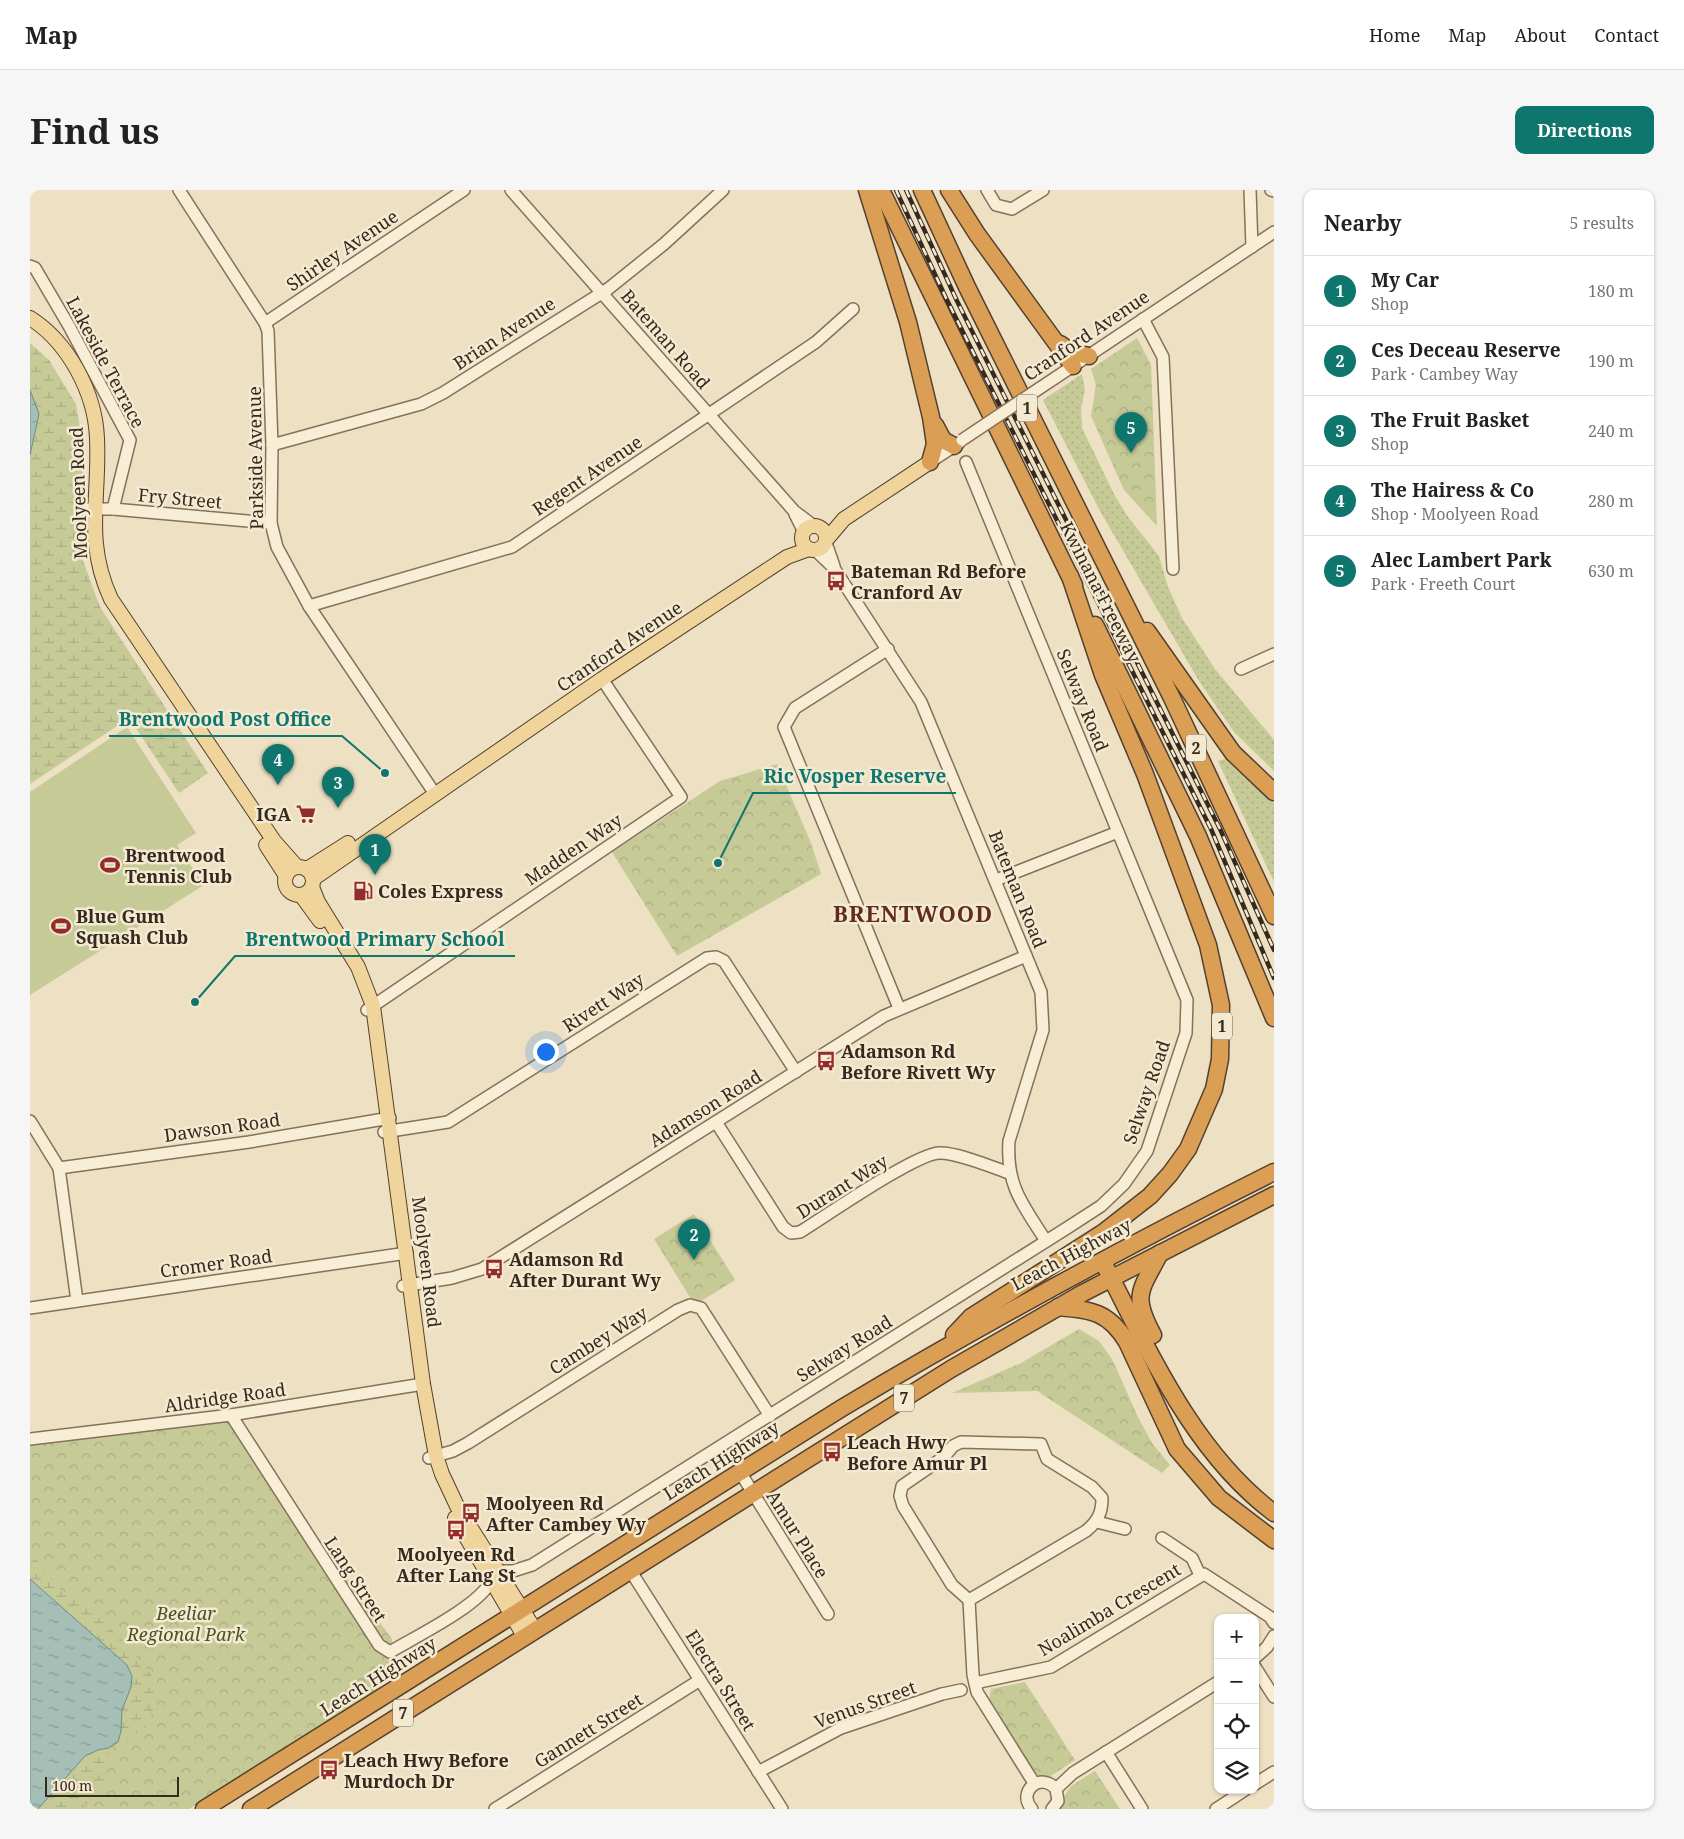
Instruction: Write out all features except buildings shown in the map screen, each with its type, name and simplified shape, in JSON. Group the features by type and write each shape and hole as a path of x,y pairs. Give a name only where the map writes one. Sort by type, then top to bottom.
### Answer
{"highway":[{"path":"867,190 908,322 931,417 935,444 930,462"},
{"name":"Kwinana Freeway","path":"880,190 1139,712 1198,836 1274,1018"},
{"name":"Kwinana Freeway","path":"922,190 967,287 1208,772 1274,916"},
{"path":"950,190 977,234 1073,366"},
{"path":"1052,338 1071,352 1089,356"},
{"path":"931,417 943,440 958,443"},
{"name":"1","path":"944,1347 971,1317 1104,1232 1150,1196 1170,1174 1188,1149 1214,1089 1220,1059 1221,1005 1208,945 1145,774 1103,675 1070,576"},
{"name":"1","path":"1114,582 1221,739 1252,774 1274,792"},
{"name":"Leach Highway","path":"204,1809 740,1472 944,1347 1102,1260 1274,1172"},
{"name":"7","path":"251,1809 951,1369 1111,1278 1274,1195"},
{"path":"1160,1253 1141,1288 1140,1302 1145,1319 1200,1420 1215,1443 1248,1481 1274,1503"},
{"path":"1102,1260 1170,1388 1208,1446 1241,1485 1274,1513"},
{"path":"1058,1307 1090,1310 1102,1315 1117,1326 1127,1342 1177,1449 1219,1498 1274,1540"},
{"path":"268,1769 282,1790"}],"main road":[{"name":"Moolyeen Road","path":"30,318 59,343 84,387 95,420 97,437 88,552 105,603 303,879 327,931 353,974 370,1008 420,1385 432,1457 495,1576 530,1633"},
{"name":"Moolyeen Road","path":"30,327 55,352 74,383 87,412 90,448 91,509"},
{"name":"Cranford Avenue","path":"303,879 930,462"}],"street":[{"name":"Parkside Avenue","path":"179,190 264,323 269,342 272,445 271,523 277,547 309,606 433,791"},
{"name":"Shirley Avenue","path":"264,323 464,190"},
{"name":"Bateman Road","path":"512,190 794,511 888,648 921,702 1041,992 1043,1030 1009,1141 1009,1173 1018,1196 1046,1241"},
{"name":"Brian Avenue","path":"272,445 421,404 443,393 602,292 664,244 723,190"},
{"path":"987,190 996,205 1012,209 1043,190"},
{"path":"1250,190 1252,247"},
{"name":"Cranford Avenue","path":"930,462 1274,232"},
{"name":"Lakeside Terrace","path":"30,266 35,268 69,326 130,440 113,509"},
{"name":"Regent Avenue","path":"309,606 512,548 816,342 853,309"},
{"path":"1144,319 1163,357 1173,569"},
{"name":"Selway Road","path":"495,1576 532,1565 1100,1206 1124,1184 1147,1151 1186,1033 1188,1000 966,462"},
{"name":"Fry Street","path":"91,509 113,509 271,523"},
{"path":"888,648 795,708 784,727 899,1008"},
{"path":"1241,669 1274,654"},
{"name":"Madden Way","path":"370,1008 681,797 602,679"},
{"path":"996,880 1118,832"},
{"name":"Adamson Road","path":"407,1286 452,1278 482,1269 899,1008 1026,956"},
{"name":"Rivett Way","path":"387,1125 448,1122 707,958 716,957 724,961 796,1072"},
{"path":"30,1121 59,1168 76,1301"},
{"name":"Durant Way","path":"716,1122 783,1227 796,1234 929,1154 946,1153 1009,1173"},
{"name":"Dawson Road","path":"59,1168 387,1125"},
{"name":"Cromer Road","path":"30,1308 403,1253"},
{"name":"Cambey Way","path":"432,1457 468,1443 678,1310 690,1305 701,1308 770,1416"},
{"name":"Aldridge Road","path":"30,1439 231,1415 420,1385"},
{"name":"Lang Street","path":"231,1415 376,1642 390,1652 483,1594 495,1576"},
{"path":"969,1600 1076,1538 1097,1522 1102,1510 1102,1498 1092,1487 1047,1459 1041,1444 961,1442 953,1446 944,1457 902,1486 900,1496 903,1506 952,1585 969,1600 975,1683 982,1704 1034,1783"},
{"name":"Amur Place","path":"740,1472 828,1614"},
{"path":"1097,1522 1125,1530"},
{"path":"1162,1538 1192,1558 1200,1575"},
{"name":"Electra Street","path":"630,1570 782,1809"},
{"name":"Noalimba Crescent","path":"975,1683 1051,1667 1200,1575 1211,1576 1270,1616 1274,1623"},
{"path":"1259,1654 1267,1647 1274,1636"},
{"path":"1259,1673 1274,1697"},
{"name":"Gannett Street","path":"495,1809 700,1680"},
{"path":"1056,1789 1074,1772 1214,1684"},
{"name":"Venus Street","path":"758,1772 841,1728 942,1694 961,1690"},
{"path":"1106,1752 1142,1809"},
{"path":"1259,1781 1274,1772"},
{"path":"1027,1808 1027,1792 1034,1783 1048,1782 1056,1789 1058,1801 1052,1809"},
{"path":"1216,1809 1239,1794"}],"green space":[{"path":"1137,338 1151,365 1157,526 1124,490 1091,416 1096,385 1091,369"},
{"path":"30,343 49,360 76,404 84,452 82,558 100,607 208,773 179,793 129,718 30,784"},
{"path":"1082,374 1085,390 1081,408 1082,428 1115,496 1128,517 1159,556 1168,587 1182,618 1215,669 1274,740 1274,771 1234,732 1199,681 1100,511 1043,400"},
{"name":"Brentwood Tennis Club","path":"127,727 196,833 177,845 204,885 30,995 30,792"},
{"path":"1225,759 1274,804 1274,882 1218,761"},
{"path":"777,764 811,843 821,874 677,956 612,852 720,781"},
{"path":"694,1214 735,1280 698,1303 691,1299 654,1239"},
{"path":"1079,1329 1099,1341 1112,1359 1152,1443 1170,1465 1162,1473 1037,1391 952,1393 1021,1363"},
{"name":"Beeliar Regional Park","path":"224,1419 230,1422 241,1434 392,1639 393,1676 362,1702 189,1809 30,1809 30,1444"},
{"path":"30,1552 61,1590 79,1601 122,1639 153,1677 158,1698 144,1730 118,1742 123,1704 130,1684 127,1665 30,1579"},
{"path":"1025,1682 1075,1760 1046,1779 1030,1771 988,1706 991,1689"},
{"path":"108,1748 105,1784 82,1809 38,1809 78,1764 97,1751"},
{"path":"1095,1771 1120,1809 1056,1809 1071,1786"}],"water":[{"path":"30,390 39,414 30,455"},
{"path":"30,1579 127,1665 132,1676 131,1687 122,1710 121,1731 118,1742 108,1748 85,1756 38,1809 30,1809"}],"railway":[{"path":"896,190 946,298 1211,829 1274,978"},
{"path":"906,190 957,301 1221,831 1274,950"}],"place":[{"name":"Alec Lambert Park","path":"1131,453"},
{"name":"Bateman Rd Before Cranford Av","path":"836,581"},
{"name":"Brentwood Post Office","path":"385,773"},
{"name":"The Hairess & Co","path":"278,785"},
{"name":"The Fruit Basket","path":"338,808"},
{"name":"IGA","path":"306,814"},
{"name":"Ric Vosper Reserve","path":"718,863"},
{"name":"Brentwood Tennis Club","path":"110,865"},
{"name":"My Car","path":"375,875"},
{"name":"Coles Express","path":"363,891"},
{"name":"Blue Gum Squash Club","path":"61,926"},
{"name":"Brentwood Primary School","path":"195,1002"},
{"name":"Adamson Rd Before Rivett Wy","path":"826,1061"},
{"name":"Ces Deceau Reserve","path":"694,1260"},
{"name":"Adamson Rd After Durant Wy","path":"494,1269"},
{"name":"Leach Hwy Before Amur Pl","path":"832,1452"},
{"name":"Moolyeen Rd After Cambey Wy","path":"471,1513"},
{"name":"Moolyeen Rd After Lang St","path":"456,1530"},
{"name":"Leach Hwy Before Murdoch Dr","path":"329,1770"}],"district":[{"name":"BRENTWOOD","path":"913,913"}]}
